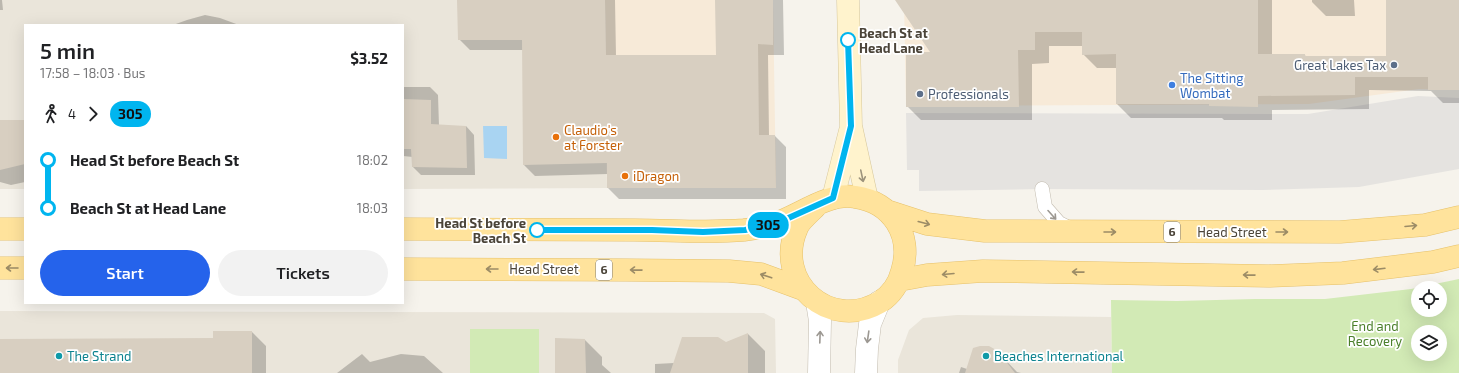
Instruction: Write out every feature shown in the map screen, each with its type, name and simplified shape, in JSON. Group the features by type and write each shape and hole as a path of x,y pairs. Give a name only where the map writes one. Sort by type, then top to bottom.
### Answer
{"main road":[{"name":"6","path":"404,229 652,230 703,232 745,230 775,224 825,202 852,196 867,199 887,211 895,219 901,230 905,244 906,260 900,280 891,292 879,302 858,310 835,310 810,295"},
{"path":"810,295 794,274 791,260 792,243 797,226 825,202"},
{"name":"Head Street","path":"887,211 927,224 977,230 1076,232 1340,232 1426,225 1459,217"},
{"path":"0,229 24,229"},
{"path":"900,280 983,270 1268,276 1323,274 1433,262 1459,256"},
{"path":"0,268 24,268"},
{"name":"Head Street","path":"404,269 729,271 761,274 810,295"}],"street":[{"path":"848,0 851,126 867,199"},
{"path":"825,202 851,126"},
{"path":"810,295 820,321 819,373"},
{"path":"866,373 870,324 879,302"}],"lane":[{"path":"1042,189 1044,206 1059,223 1076,232"}],"shaded area":[{"path":"0,0 605,0 607,188 404,189 404,24 24,24 24,189 0,189"},
{"path":"605,0 773,0 776,188 607,188"},
{"path":"904,0 1459,0 1459,90 1419,89 1309,104 906,106"},
{"path":"1418,96 1459,98 1459,169 1359,187 1263,190 1042,189 919,191 919,170 907,170 906,113 1308,114"},
{"path":"0,311 764,313 775,319 776,373 0,373"},
{"path":"957,315 1111,317 1112,373 898,373 898,360 909,330 923,318"}],"green space":[{"name":"End and Recovery","path":"1459,279 1459,373 1112,373 1111,300 1177,301 1325,299 1411,289 1411,317 1447,317 1447,282"},
{"path":"470,329 539,329 539,373 470,373"}],"water":[{"path":"483,126 507,126 507,159 484,158"}],"building":[{"path":"457,0 605,0 606,55 716,55 715,0 773,0 773,45 758,44 759,135 775,135 776,188 607,188 607,163 523,165 522,40 458,40"},
{"path":"895,0 1258,0 1258,54 1305,54 1305,56 1386,56 1386,0 1459,0 1459,90 1428,90 1428,77 1355,77 1355,95 1258,96 1258,107 1209,106 1209,104 1116,104 1116,54 1082,55 1082,32 1035,32 1035,50 1018,50 1019,107 906,107 906,52 930,52"},
{"path":"404,99 431,100 431,124 466,126 467,168 412,167 411,149 404,149"},
{"path":"0,120 24,120 24,164 0,170"},
{"path":"213,331 252,331 252,373 0,373 0,339 213,338"},
{"path":"748,333 748,373 670,373 682,337 718,337 726,342"},
{"path":"555,338 585,339 586,373 555,373"},
{"name":"Beaches International","path":"989,346 998,351 1015,373 965,373 973,348"}],"bus line":[{"name":"305","path":"537,230 652,230 703,232 745,230 775,224 833,198 851,126 848,40"}],"place":[{"name":"Beach St at Head Lane","path":"848,40"},
{"name":"Great Lakes Tax","path":"1394,65"},
{"name":"The Sitting Wombat","path":"1172,85"},
{"name":"Professionals","path":"920,94"},
{"name":"Claudio's at Forster","path":"556,137"},
{"name":"iDragon","path":"625,176"},
{"name":"Head St before Beach St","path":"537,230"},
{"name":"The Strand","path":"59,356"},
{"name":"Beaches International","path":"986,356"}]}
